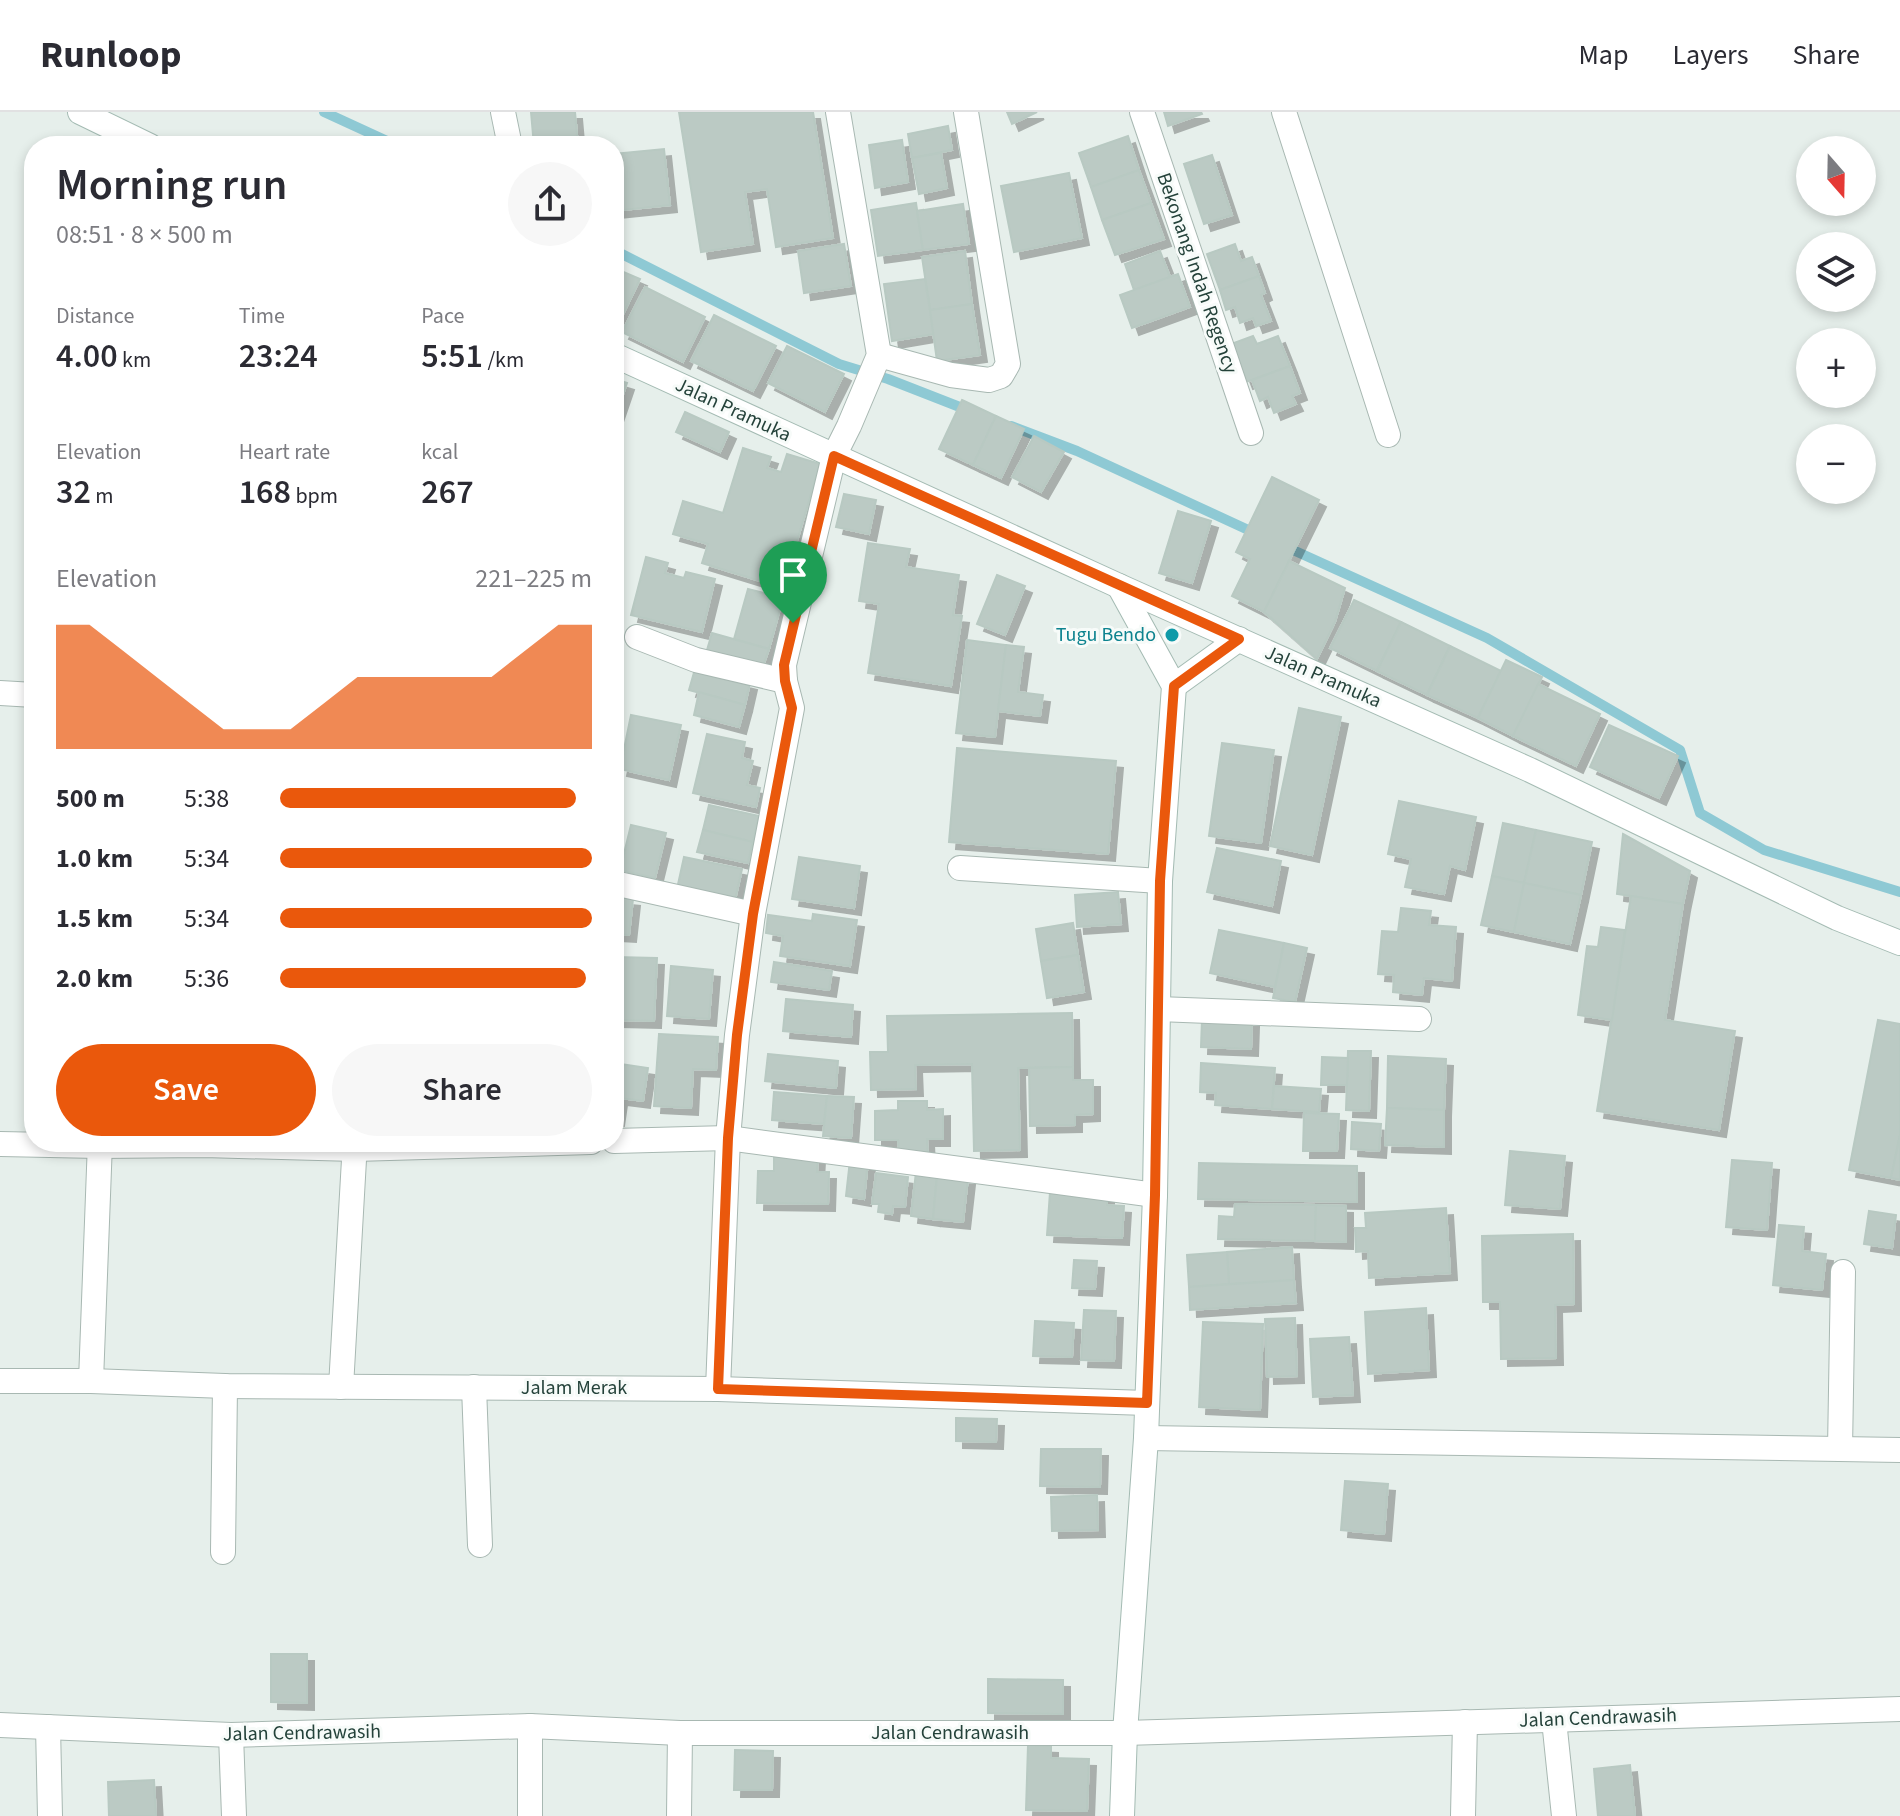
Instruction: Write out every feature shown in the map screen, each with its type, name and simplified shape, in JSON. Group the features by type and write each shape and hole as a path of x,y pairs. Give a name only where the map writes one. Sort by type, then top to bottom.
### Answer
{"street":[{"path":"80,112 129,136"},
{"path":"503,112 508,136"},
{"path":"718,1389 728,1138 737,1035 753,914 792,708 784,665 834,456 877,358 838,112"},
{"path":"877,358 951,375 989,380 1001,376 1008,364 966,112"},
{"name":"Bekonang Indah Regency","path":"1142,112 1251,433"},
{"path":"1284,112 1388,435"},
{"name":"Jalan Pramuka","path":"624,360 1530,770 1837,918 1900,943"},
{"path":"1119,586 1174,686 1160,881 1155,1195 1146,1438 1122,1816"},
{"path":"637,637 696,660 785,681"},
{"path":"1174,686 1239,639"},
{"path":"0,693 24,694"},
{"path":"960,868 1160,881"},
{"path":"624,885 753,914"},
{"path":"1158,1009 1419,1019"},
{"path":"624,1141 728,1138 1155,1195"},
{"path":"0,1144 24,1144"},
{"path":"91,1381 100,1152"},
{"path":"341,1387 355,1152"},
{"path":"1840,1449 1843,1272"},
{"name":"Jalam Merak","path":"0,1381 225,1386 718,1389 1147,1403"},
{"path":"223,1552 225,1386"},
{"path":"474,1387 480,1545"},
{"path":"1146,1438 1900,1450"},
{"name":"Jalan Cendrawasih","path":"0,1725 231,1735 530,1726 680,1733 1125,1733 1900,1709"},
{"path":"1554,1720 1564,1816"},
{"path":"1463,1816 1465,1722"},
{"path":"530,1726 530,1816"},
{"path":"48,1727 50,1816"},
{"path":"679,1816 680,1733"},
{"path":"231,1735 234,1816"}],"building":[{"path":"531,112 575,112 577,136 533,136"},
{"path":"679,112 813,112 833,238 776,247 767,189 745,192 753,244 701,252"},
{"path":"1007,112 1037,112 1012,124"},
{"path":"1164,112 1201,112 1202,114 1168,126"},
{"path":"948,126 952,150 912,158 908,134"},
{"path":"1128,136 1139,170 1091,187 1079,153"},
{"path":"902,140 908,182 875,188 869,145"},
{"path":"664,149 670,205 624,210 624,153"},
{"path":"941,153 947,188 919,194 912,158"},
{"path":"1212,155 1232,215 1204,224 1184,164"},
{"path":"1139,170 1151,203 1102,220 1091,187"},
{"path":"1069,173 1082,238 1014,252 1001,186"},
{"path":"916,203 923,250 878,256 871,210"},
{"path":"1151,203 1164,239 1115,255 1102,220"},
{"path":"963,204 969,244 923,250 917,211"},
{"path":"844,244 851,286 804,293 798,251"},
{"path":"1235,244 1241,261 1252,257 1259,276 1220,290 1207,254"},
{"path":"965,251 972,304 930,310 922,257"},
{"path":"1160,251 1170,277 1134,290 1125,264"},
{"path":"624,272 640,279 624,312"},
{"path":"1178,274 1190,307 1132,328 1120,295"},
{"path":"1259,276 1265,293 1261,295 1271,321 1256,326 1253,318 1240,323 1235,307 1226,310 1220,290"},
{"path":"925,279 934,334 892,341 884,284"},
{"path":"645,287 705,317 683,362 624,333"},
{"path":"972,304 980,355 937,361 930,310"},
{"path":"714,315 776,346 753,391 691,361"},
{"path":"1253,336 1257,344 1278,336 1290,366 1246,382 1231,344"},
{"path":"787,346 844,374 825,412 768,383"},
{"path":"1290,366 1300,393 1292,396 1296,404 1274,413 1268,397 1260,401 1252,380"},
{"path":"962,400 996,416 973,465 939,449"},
{"path":"685,412 729,432 720,452 676,432"},
{"path":"996,416 1024,429 1001,478 973,465"},
{"path":"1034,436 1064,452 1041,492 1012,477"},
{"path":"743,448 771,457 767,468 781,472 787,454 820,464 783,588 702,563 708,544 673,534 683,501 723,513"},
{"path":"1272,477 1319,500 1264,612 1232,596 1250,559 1236,552"},
{"path":"844,494 876,500 869,534 836,527"},
{"path":"1178,511 1211,521 1192,583 1159,573"},
{"path":"868,543 910,549 906,567 959,575 953,615 962,616 951,686 868,673 879,604 859,601"},
{"path":"646,557 668,563 665,573 684,578 686,572 715,579 702,632 631,615"},
{"path":"1289,561 1345,588 1335,622 1317,659 1264,612"},
{"path":"997,575 1025,586 1005,635 977,624"},
{"path":"748,589 783,598 769,649 734,639"},
{"path":"1354,600 1401,622 1377,671 1330,648"},
{"path":"1401,622 1450,646 1427,695 1377,671"},
{"path":"712,633 769,649 763,666 707,650"},
{"path":"967,640 1006,645 995,737 956,733"},
{"path":"1006,645 1024,647 1018,692 1043,695 1040,716 998,711"},
{"path":"1450,646 1501,671 1478,718 1427,695"},
{"path":"1506,660 1542,677 1513,736 1478,718"},
{"path":"695,669 750,683 745,705 689,690"},
{"path":"1538,684 1600,714 1576,766 1513,736"},
{"path":"699,692 745,705 739,727 694,715"},
{"path":"1299,708 1341,717 1312,855 1270,846"},
{"path":"631,715 681,725 669,780 624,770 624,749"},
{"path":"1609,725 1678,756 1659,798 1590,767"},
{"path":"707,734 745,742 742,758 753,761 747,785 760,788 756,807 693,793"},
{"path":"1222,743 1274,750 1261,843 1209,836"},
{"path":"957,748 1116,761 1108,854 949,842"},
{"path":"1399,801 1476,817 1465,870 1450,866 1444,894 1405,887 1411,859 1388,854"},
{"path":"709,805 759,816 753,842 703,830"},
{"path":"1503,823 1536,830 1524,883 1492,876"},
{"path":"631,825 666,833 655,878 624,871 624,854"},
{"path":"703,830 753,842 748,863 697,852"},
{"path":"1536,830 1592,842 1581,895 1524,883"},
{"path":"1623,834 1690,871 1683,904 1617,894"},
{"path":"1217,848 1281,861 1272,906 1207,892"},
{"path":"684,857 742,869 735,900 677,889"},
{"path":"799,857 860,866 854,908 792,899"},
{"path":"1492,876 1524,883 1514,932 1481,925"},
{"path":"1524,883 1581,895 1570,944 1514,932"},
{"path":"1118,892 1121,924 1077,927 1075,895"},
{"path":"1631,896 1683,904 1665,1020 1735,1031 1719,1130 1597,1111"},
{"path":"624,898 633,899 629,935 624,935"},
{"path":"1401,908 1431,911 1429,925 1456,927 1452,981 1424,978 1422,995 1393,992 1394,975 1378,974 1382,931 1398,932"},
{"path":"813,914 857,920 850,966 780,956 783,936 766,933 768,915 812,921"},
{"path":"1073,923 1078,955 1041,961 1036,929"},
{"path":"1601,927 1625,930 1612,1020 1578,1015 1587,946 1598,947"},
{"path":"1219,930 1284,943 1275,987 1210,973"},
{"path":"1284,943 1307,948 1295,1002 1273,998"},
{"path":"1078,955 1084,992 1047,998 1041,961"},
{"path":"624,957 657,958 654,1021 624,1020"},
{"path":"774,962 832,971 829,990 771,982"},
{"path":"671,966 713,970 709,1019 667,1016"},
{"path":"786,999 853,1005 851,1037 783,1031"},
{"path":"1072,1013 1073,1067 1018,1068 1020,1150 974,1151 972,1064 915,1065 916,1089 871,1090 870,1052 888,1052 887,1016"},
{"path":"1202,1019 1252,1020 1251,1049 1201,1047"},
{"path":"1878,1020 1900,1024 1900,1135 1891,1178 1849,1170"},
{"path":"659,1034 718,1037 716,1070 693,1069 691,1108 654,1106"},
{"path":"1348,1051 1371,1051 1369,1111 1346,1110"},
{"path":"768,1054 838,1061 836,1088 765,1081"},
{"path":"1388,1056 1446,1059 1444,1110 1387,1108"},
{"path":"1322,1057 1348,1058 1347,1085 1321,1085"},
{"path":"1201,1063 1275,1068 1272,1109 1215,1105 1216,1093 1200,1092"},
{"path":"624,1064 648,1068 643,1101 624,1099"},
{"path":"1073,1067 1073,1080 1093,1080 1093,1114 1075,1115 1075,1125 1030,1126 1029,1068"},
{"path":"1274,1086 1321,1089 1319,1112 1272,1109"},
{"path":"774,1092 827,1096 824,1124 772,1120"},
{"path":"827,1096 854,1097 851,1138 823,1136"},
{"path":"898,1101 927,1101 927,1110 943,1109 943,1139 927,1139 928,1156 899,1157 898,1140 875,1140 875,1111 898,1110"},
{"path":"1387,1108 1444,1110 1444,1147 1385,1145"},
{"path":"1304,1113 1339,1114 1337,1151 1303,1151"},
{"path":"1352,1122 1381,1124 1379,1151 1351,1149"},
{"path":"1900,1135 1900,1180 1891,1178"},
{"path":"1510,1151 1565,1156 1560,1209 1505,1205"},
{"path":"774,1155 818,1155 817,1172 829,1172 828,1204 757,1203 758,1171 774,1171"},
{"path":"850,1160 868,1162 864,1199 846,1196"},
{"path":"1732,1160 1772,1163 1767,1230 1726,1227"},
{"path":"1199,1163 1357,1166 1357,1202 1198,1199"},
{"path":"916,1172 937,1175 933,1219 911,1216"},
{"path":"876,1173 908,1177 905,1207 893,1206 892,1214 878,1212 879,1204 872,1204"},
{"path":"937,1175 968,1178 963,1222 933,1219"},
{"path":"1050,1192 1107,1195 1107,1205 1124,1206 1122,1238 1047,1235"},
{"path":"1235,1204 1316,1205 1315,1241 1218,1239 1219,1216 1234,1217"},
{"path":"1316,1205 1346,1206 1346,1242 1315,1241"},
{"path":"1446,1208 1450,1273 1369,1278 1368,1251 1356,1252 1355,1228 1366,1228 1365,1213"},
{"path":"1869,1211 1896,1215 1892,1248 1864,1244"},
{"path":"1779,1225 1804,1227 1802,1251 1826,1254 1822,1290 1773,1285"},
{"path":"1573,1234 1574,1304 1555,1305 1556,1358 1501,1359 1500,1302 1483,1302 1482,1236"},
{"path":"1292,1247 1294,1280 1229,1284 1227,1252"},
{"path":"1227,1252 1229,1284 1189,1287 1187,1255"},
{"path":"1074,1260 1097,1261 1095,1289 1072,1288"},
{"path":"1294,1280 1296,1303 1190,1310 1189,1287"},
{"path":"1426,1308 1429,1370 1368,1374 1365,1312"},
{"path":"1084,1310 1116,1311 1114,1361 1081,1360"},
{"path":"1295,1318 1297,1376 1267,1377 1265,1319"},
{"path":"1035,1321 1074,1323 1072,1357 1033,1356"},
{"path":"1203,1322 1263,1324 1260,1410 1199,1407"},
{"path":"1349,1337 1353,1395 1313,1397 1310,1339"},
{"path":"956,1418 997,1419 996,1442 956,1441"},
{"path":"1041,1449 1101,1449 1100,1487 1040,1486"},
{"path":"1345,1481 1388,1484 1384,1534 1341,1530"},
{"path":"1097,1495 1098,1530 1052,1531 1051,1497"},
{"path":"271,1654 307,1654 307,1703 271,1702"},
{"path":"988,1679 1063,1680 1063,1714 988,1713"},
{"path":"1028,1745 1051,1746 1051,1758 1089,1759 1087,1811 1026,1810"},
{"path":"735,1750 773,1751 772,1790 734,1790"},
{"path":"1630,1765 1635,1816 1598,1816 1594,1769"},
{"path":"154,1780 156,1816 109,1816 108,1782"}],"waterway":[{"path":"324,112 376,136"},
{"path":"624,255 839,364 888,379 970,411"},
{"path":"1011,426 1077,451 1257,534"},
{"path":"1282,545 1487,638 1680,750 1700,813 1764,850 1900,892"}],"place":[{"name":"Tugu Bendo","path":"1172,635"}],"route":[{"path":"834,456 1239,639 1174,686 1160,881 1155,1195 1147,1403 718,1389 728,1138 737,1035 753,914 792,708 784,665 793,623 834,456"}]}
